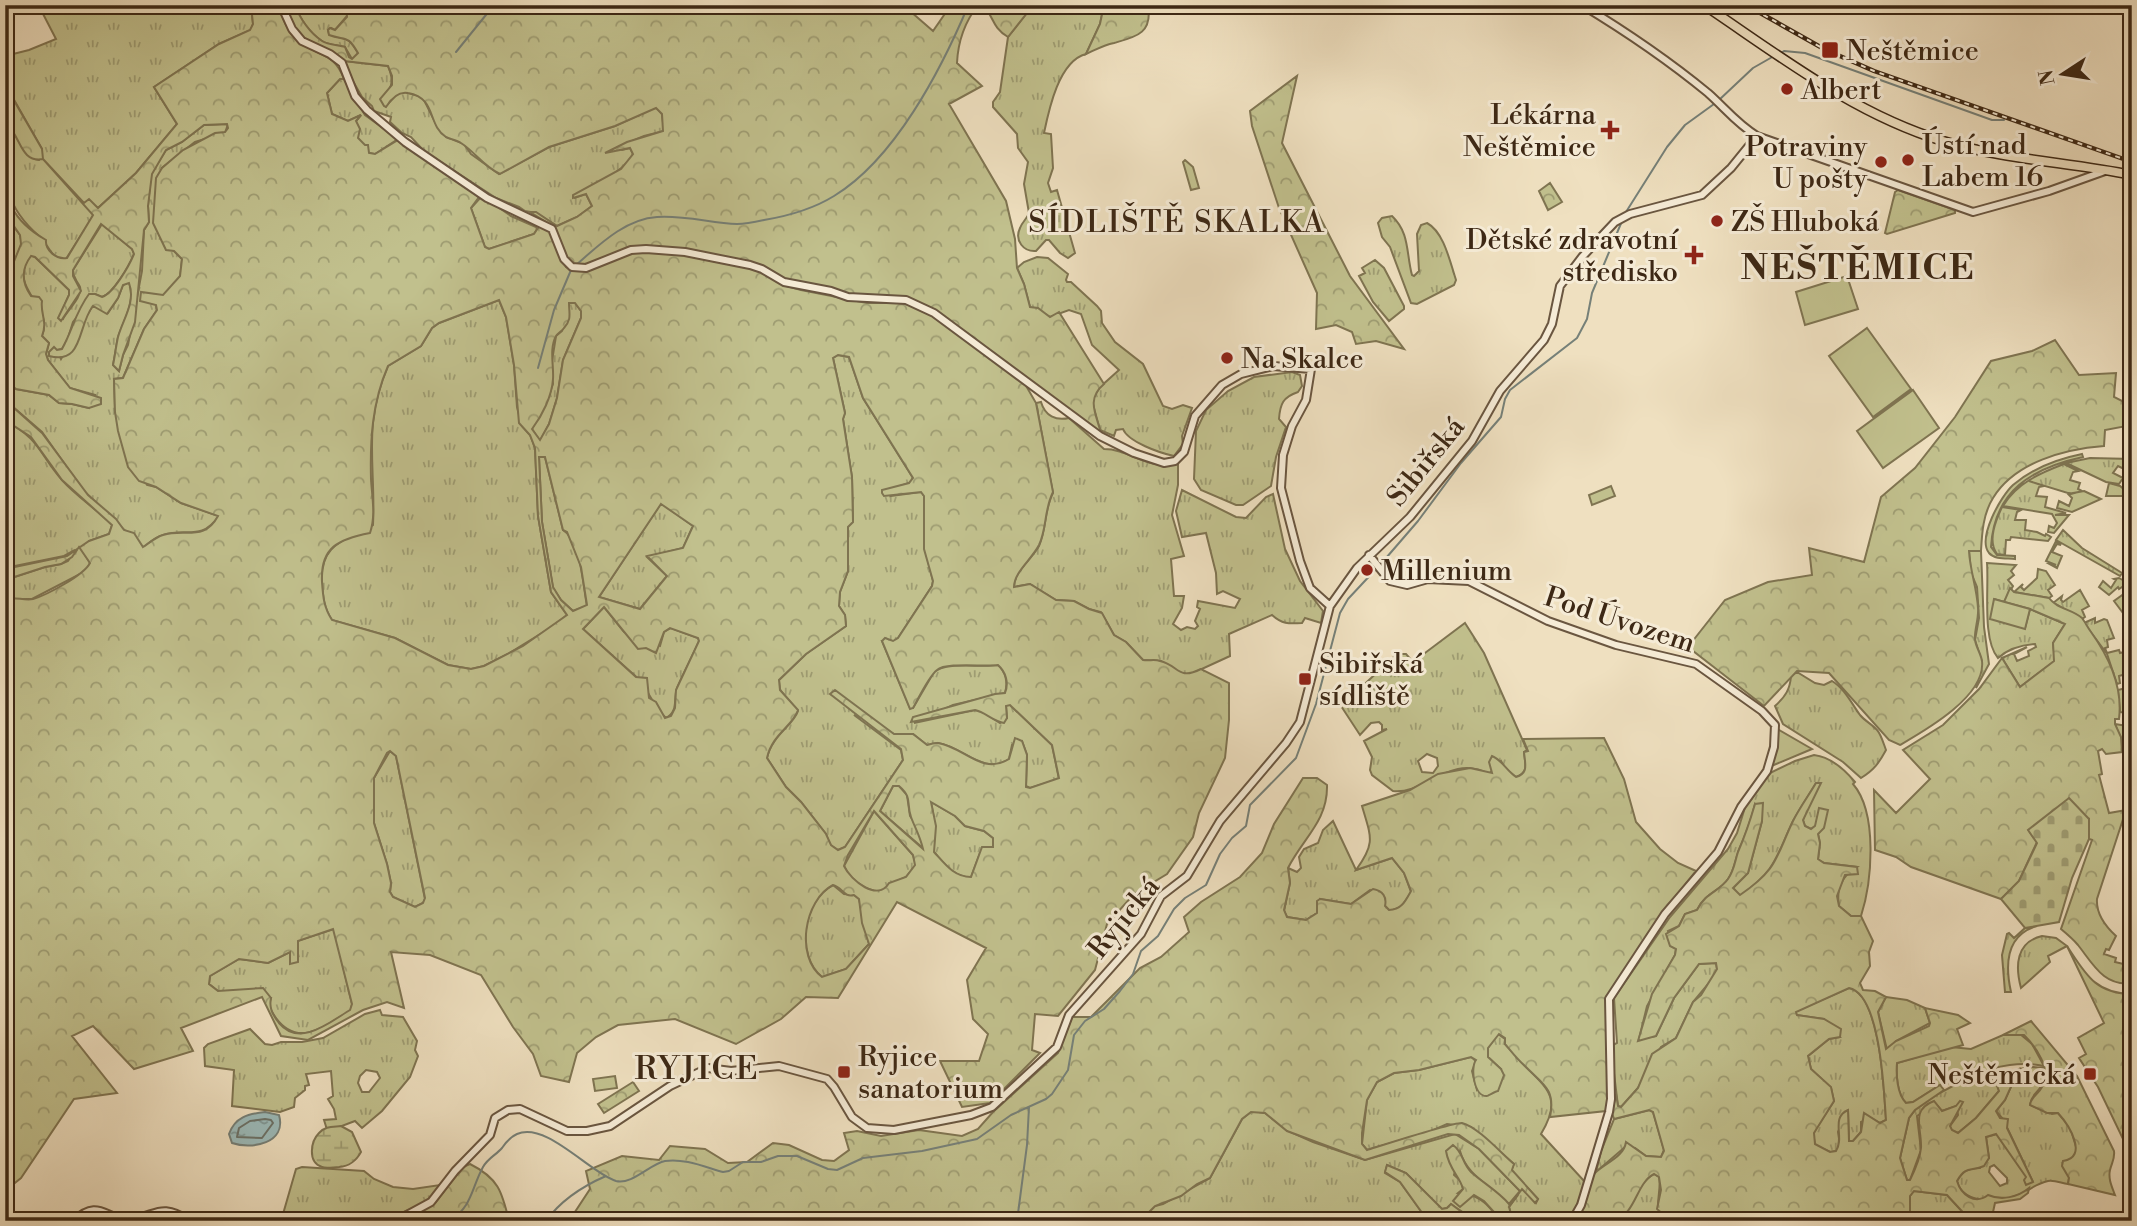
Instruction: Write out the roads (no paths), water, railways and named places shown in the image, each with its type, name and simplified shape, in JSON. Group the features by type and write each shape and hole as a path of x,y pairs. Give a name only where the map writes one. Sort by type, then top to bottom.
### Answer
{"main road":[{"path":"1704,5 1836,93 1920,134 1990,152 2132,175"}],"street":[{"path":"44,5 81,5"},
{"path":"281,5 292,29 302,41 330,54 342,63 355,96 367,110 405,142 487,198 552,229 565,259 572,267 586,268 631,250 685,252 750,265 784,282 848,297 906,300 934,313 1100,436 1134,453 1164,463 1175,461 1184,452 1195,416 1222,385 1241,374 1273,366 1311,369 1306,400 1292,426 1283,455 1281,488 1310,588 1330,606"},
{"path":"1582,5 1615,25 1717,102 1742,127 1757,136 1973,212 2049,191 2107,170"},
{"name":"Sibiřská","path":"1187,876 1220,821 1286,743 1300,722 1330,606 1357,568 1410,517 1472,441 1500,391 1544,340 1552,324 1560,286 1582,257 1620,220 1702,195 1731,168 1757,136"},
{"name":"Pod Úvozem","path":"1369,555 1390,581 1407,585 1428,579 1469,581 1548,621 1616,645 1696,664 1762,711 1776,725 1774,747 1767,771 1741,807 1718,852 1665,914 1609,999 1611,1099 1581,1205 1572,1221"},
{"name":"Ryjická","path":"396,1221 431,1202 454,1171 490,1135 495,1118 508,1110 520,1109 567,1131 587,1131 610,1126 670,1086 708,1068 732,1071 779,1066 827,1079 852,1117 867,1128 894,1130 971,1115 992,1107 1057,1047 1069,1015 1141,934 1161,896 1187,876"},
{"path":"74,1221 92,1211 104,1211 122,1220 162,1209 176,1212 190,1221"}],"water":[{"path":"265,1112 279,1115 280,1125 273,1138 258,1145 232,1143 229,1134 239,1120 248,1115"}],"waterway":[{"path":"456,52 494,5"},
{"path":"576,265 613,234 645,219 677,217 747,223 800,211 834,196 877,160 914,111 968,6"},
{"path":"1779,54 1784,51 1805,53 1992,120 2004,120"},
{"path":"1719,100 1753,68 1774,56"},
{"path":"1626,212 1667,147 1685,125 1714,104"},
{"path":"1380,565 1501,417 1510,390 1577,338 1587,319 1592,293 1622,221"},
{"path":"538,368 554,310 571,270"},
{"path":"450,1221 467,1203 485,1164 517,1134 529,1132 554,1141 616,1181 628,1180 659,1163 672,1160 694,1163 723,1172 743,1162 797,1156 837,1170 863,1158 922,1151 977,1139 1011,1115 1046,1099 1068,1070 1074,1035 1085,1021 1104,1009 1120,991 1133,974 1141,951 1158,936 1174,909 1185,898 1206,885 1220,854 1246,826 1250,805 1296,758 1316,704 1340,613 1348,599 1376,569"},
{"path":"1017,1221 1029,1107"},
{"path":"546,1221 573,1194 606,1176"},
{"path":"142,1221 172,1216"},
{"path":"87,1221 111,1221"}],"railway":[{"path":"1746,5 1824,49 1874,71 2132,162"}],"place":[{"name":"Neštěmice","path":"1830,50"},
{"name":"Albert","path":"1787,89"},
{"name":"Lékárna Neštěmice","path":"1610,130"},
{"name":"Ústí nad Labem 16","path":"1908,160"},
{"name":"Potraviny U pošty","path":"1881,162"},
{"name":"ZŠ Hluboká","path":"1717,221"},
{"name":"Dětské zdravotní středisko","path":"1694,255"},
{"name":"Na Skalce","path":"1227,358"},
{"name":"Millenium","path":"1367,570"},
{"name":"Sibiřská sídliště","path":"1305,679"},
{"name":"Ryjice sanatorium","path":"844,1072"},
{"name":"Neštěmická","path":"2090,1074"}],"district":[{"name":"SÍDLIŠTĚ SKALKA","path":"1177,222"},
{"name":"NEŠTĚMICE","path":"1858,267"},
{"name":"RYJICE","path":"697,1068"}]}
